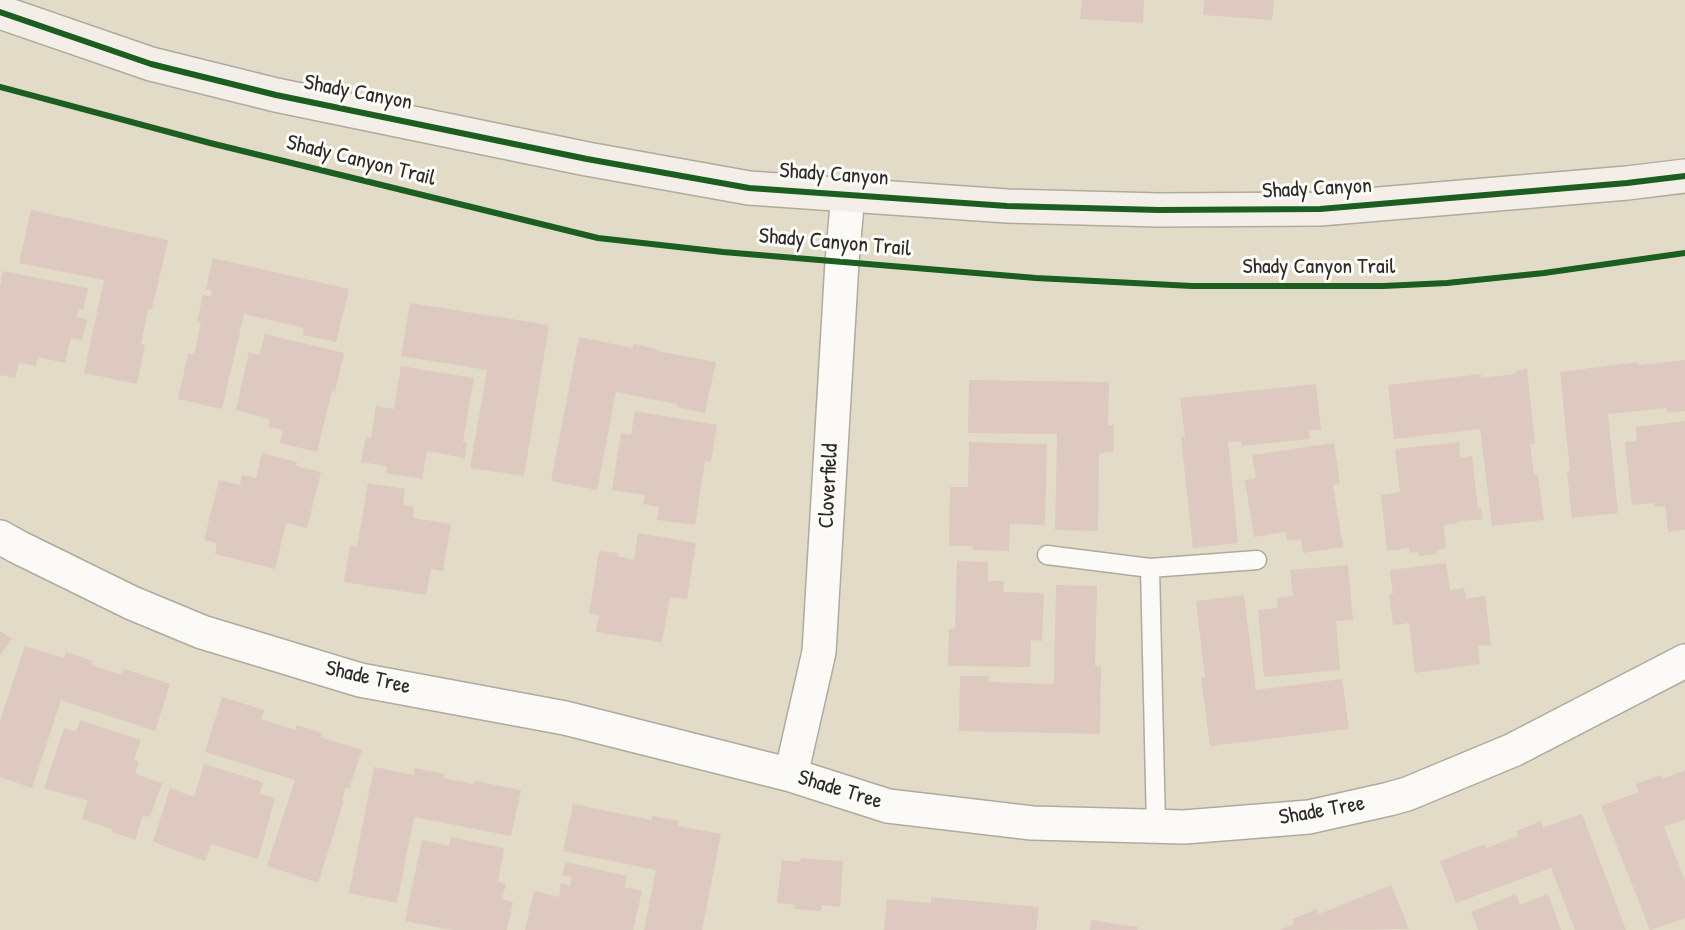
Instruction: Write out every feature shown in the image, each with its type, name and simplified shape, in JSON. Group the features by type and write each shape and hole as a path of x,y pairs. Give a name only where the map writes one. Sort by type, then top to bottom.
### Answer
{"main road":[{"name":"Shady Canyon","path":"0,12 151,64 276,94 587,159 738,186 1007,206 1159,210 1320,209 1685,176"}],"street":[{"name":"Cloverfield","path":"791,775 819,652 842,262 849,194"},
{"name":"Shade Tree","path":"0,537 132,603 202,632 360,680 565,718 791,775 888,806 1032,823 1184,827 1309,817 1407,794 1513,750 1685,661"}],"lane":[{"path":"1047,555 1150,568 1257,560"},
{"path":"1150,568 1156,827"}],"building":[{"path":"1082,0 1144,0 1143,23 1080,19"},
{"path":"1204,0 1274,0 1272,20 1203,15"},
{"path":"31,210 168,240 152,309 148,309 141,344 145,345 137,384 84,373 104,280 19,263"},
{"path":"213,258 349,289 336,342 303,335 304,328 244,314 222,409 178,399 188,354 194,354 201,323 197,322 203,295 210,297 212,290 206,289"},
{"path":"3,271 88,288 83,310 78,309 76,317 87,319 82,340 71,338 65,363 38,357 36,366 19,363 15,378 0,375 0,287"},
{"path":"410,303 549,325 524,476 470,468 487,370 401,356"},
{"path":"265,334 344,353 317,452 280,443 283,430 268,427 270,419 236,410 249,352 259,355"},
{"path":"579,337 633,348 633,344 716,362 705,413 676,407 677,404 616,392 597,490 551,481"},
{"path":"1685,360 1685,411 1667,413 1667,408 1608,414 1618,513 1572,518 1567,471 1570,471 1560,372 1638,362 1639,365"},
{"path":"401,366 474,378 463,442 467,443 465,458 427,451 422,479 386,473 387,466 361,462 366,437 371,438 376,406 394,409"},
{"path":"1527,369 1535,443 1530,444 1534,475 1538,475 1544,520 1492,526 1480,429 1394,439 1388,385 1481,374 1481,378 1516,374 1516,371"},
{"path":"969,380 1109,382 1108,425 1114,425 1113,452 1099,453 1098,531 1055,530 1057,434 968,433"},
{"path":"1316,384 1321,430 1309,430 1310,439 1241,446 1241,441 1228,442 1238,543 1193,548 1181,437 1185,437 1180,398"},
{"path":"635,411 717,425 711,462 705,461 695,525 657,520 659,507 643,504 645,495 612,490 621,433 631,435"},
{"path":"1685,421 1685,530 1668,532 1665,506 1654,507 1654,503 1632,505 1625,442 1637,441 1636,427"},
{"path":"969,442 1047,444 1045,525 1010,524 1009,551 972,550 973,546 949,546 950,487 968,487"},
{"path":"1459,442 1460,458 1472,456 1478,508 1481,508 1483,519 1444,525 1446,548 1437,550 1437,554 1419,556 1418,552 1410,553 1409,548 1387,551 1381,495 1400,492 1395,449"},
{"path":"1334,443 1340,484 1333,485 1343,547 1303,553 1301,539 1287,541 1286,532 1254,537 1245,480 1256,478 1252,455"},
{"path":"262,453 297,462 296,466 321,472 307,528 286,523 275,569 215,554 217,543 204,540 219,480 240,485 242,475 256,478"},
{"path":"368,483 405,489 403,505 414,507 413,518 451,524 443,571 431,569 426,595 344,582 350,546 357,547"},
{"path":"638,533 696,543 687,599 670,597 662,642 596,632 599,615 589,614 599,551 618,553 617,556 634,560"},
{"path":"957,561 988,562 988,581 1004,581 1003,592 1044,593 1042,641 1031,640 1030,667 948,666 949,629 955,629"},
{"path":"1446,563 1450,590 1464,588 1466,599 1485,596 1491,645 1478,646 1480,664 1415,673 1409,623 1393,625 1389,594 1393,594 1390,570"},
{"path":"1348,565 1353,620 1336,621 1340,670 1264,677 1258,610 1278,608 1277,598 1293,596 1290,570"},
{"path":"1056,585 1097,586 1095,666 1101,666 1100,734 959,731 960,676 989,676 988,682 1054,684"},
{"path":"1244,595 1256,690 1342,679 1349,729 1210,746 1201,677 1205,677 1196,601"},
{"path":"0,631 12,639 0,655"},
{"path":"25,646 64,658 66,652 93,661 92,665 122,675 124,669 170,684 155,731 61,700 32,788 0,777 0,721"},
{"path":"222,697 264,710 261,719 295,730 297,725 322,733 320,737 362,750 349,789 346,787 342,801 344,801 318,883 267,866 295,780 205,752"},
{"path":"80,720 141,740 134,760 139,762 135,774 162,783 150,817 143,815 135,840 82,819 88,801 44,788 64,728 76,732"},
{"path":"204,764 263,782 260,794 275,798 258,859 211,844 205,861 153,842 170,788 194,797"},
{"path":"374,767 414,775 415,768 444,774 443,778 521,790 511,836 414,817 397,903 349,893"},
{"path":"1685,770 1685,819 1664,827 1685,881 1685,918 1650,930 1601,806 1639,792 1636,784 1661,775 1662,779"},
{"path":"573,804 651,820 652,816 679,821 678,826 721,834 702,930 644,930 656,870 563,851"},
{"path":"1582,814 1626,930 1575,930 1551,868 1456,903 1440,861 1485,844 1486,848 1518,836 1516,831 1541,821 1543,828"},
{"path":"451,837 504,848 498,882 506,884 502,899 513,902 507,930 452,930 405,921 422,840 449,846"},
{"path":"801,858 843,861 840,907 822,905 821,911 794,909 795,905 777,903 782,860 800,862"},
{"path":"566,862 627,876 624,887 642,891 633,930 525,930 534,891 559,897 561,883 570,886 572,877 562,875"},
{"path":"1391,885 1409,929 1280,930 1294,924 1292,919 1317,909 1319,914"},
{"path":"1516,894 1520,905 1548,894 1561,930 1478,930 1471,912"},
{"path":"931,897 1039,907 1036,930 884,930 887,899 931,903"},
{"path":"1091,920 1138,927 1137,930 1090,930"}],"cycle path":[{"path":"0,12 151,64 276,95 587,159 749,188 1007,206 1159,210 1320,209 1685,176"},
{"name":"Shady Canyon Trail","path":"0,87 210,143 598,238 723,252 1036,278 1192,286 1383,286 1447,283 1544,273 1685,253"}]}
